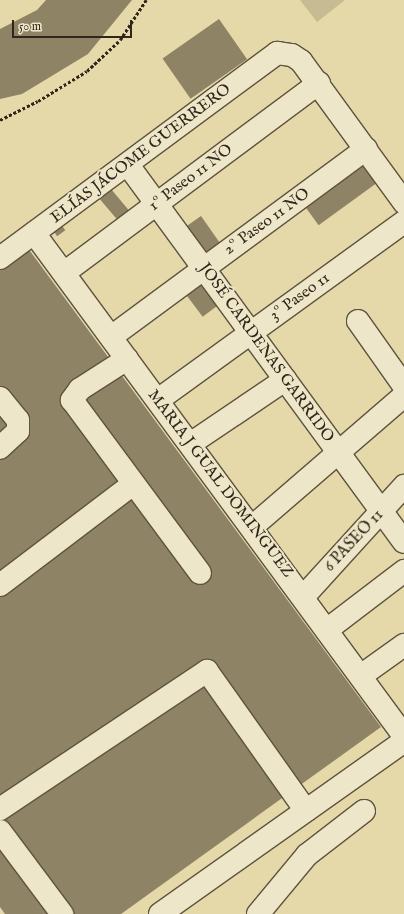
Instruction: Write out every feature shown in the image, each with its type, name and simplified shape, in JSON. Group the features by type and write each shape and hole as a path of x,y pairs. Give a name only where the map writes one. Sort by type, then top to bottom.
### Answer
{"street":[{"name":"ELÍAS JÁCOME GUERRERO","path":"0,258 128,165 270,57 283,53 301,62 318,83"},
{"path":"318,83 404,202"},
{"name":"1º Paseo 11 NO","path":"64,273 318,83"},
{"name":"2º Paseo 11 NO","path":"111,337 366,149"},
{"name":"JOSÉ CARDENAS GARRIDO","path":"128,165 404,542"},
{"name":"3º Paseo 11","path":"158,400 404,222"},
{"name":"MARIA J GUAL DOMINGUEZ","path":"34,233 304,596 362,675 404,736"},
{"path":"358,321 404,386"},
{"path":"127,359 80,390 72,400 200,573"},
{"path":"190,444 285,380"},
{"path":"252,527 404,396"},
{"path":"0,398 18,420 18,431 0,448"},
{"path":"0,585 133,484"},
{"name":"6 PASEO 11","path":"304,596 404,486"},
{"path":"328,629 404,571"},
{"path":"362,675 404,645"},
{"path":"0,809 207,671 306,810"},
{"path":"160,914 404,741"},
{"path":"258,914 307,855 364,811"},
{"path":"0,831 62,914"}],"path":[{"path":"0,120 38,101 86,71 120,40 146,0"}],"shaded area":[{"path":"300,0 345,0 317,22"}],"building":[{"path":"46,0 132,0 88,54 22,94 0,99 0,29 37,10"},
{"path":"219,19 247,59 191,99 162,59"},
{"path":"359,160 376,183 319,225 302,202"},
{"path":"111,189 130,212 119,222 100,199"},
{"path":"201,216 222,246 203,260 182,229"},
{"path":"60,223 65,230 57,236 52,229"},
{"path":"27,247 381,727 121,914 5,914 0,907 0,266"},
{"path":"200,280 219,305 203,317 184,292"}]}
